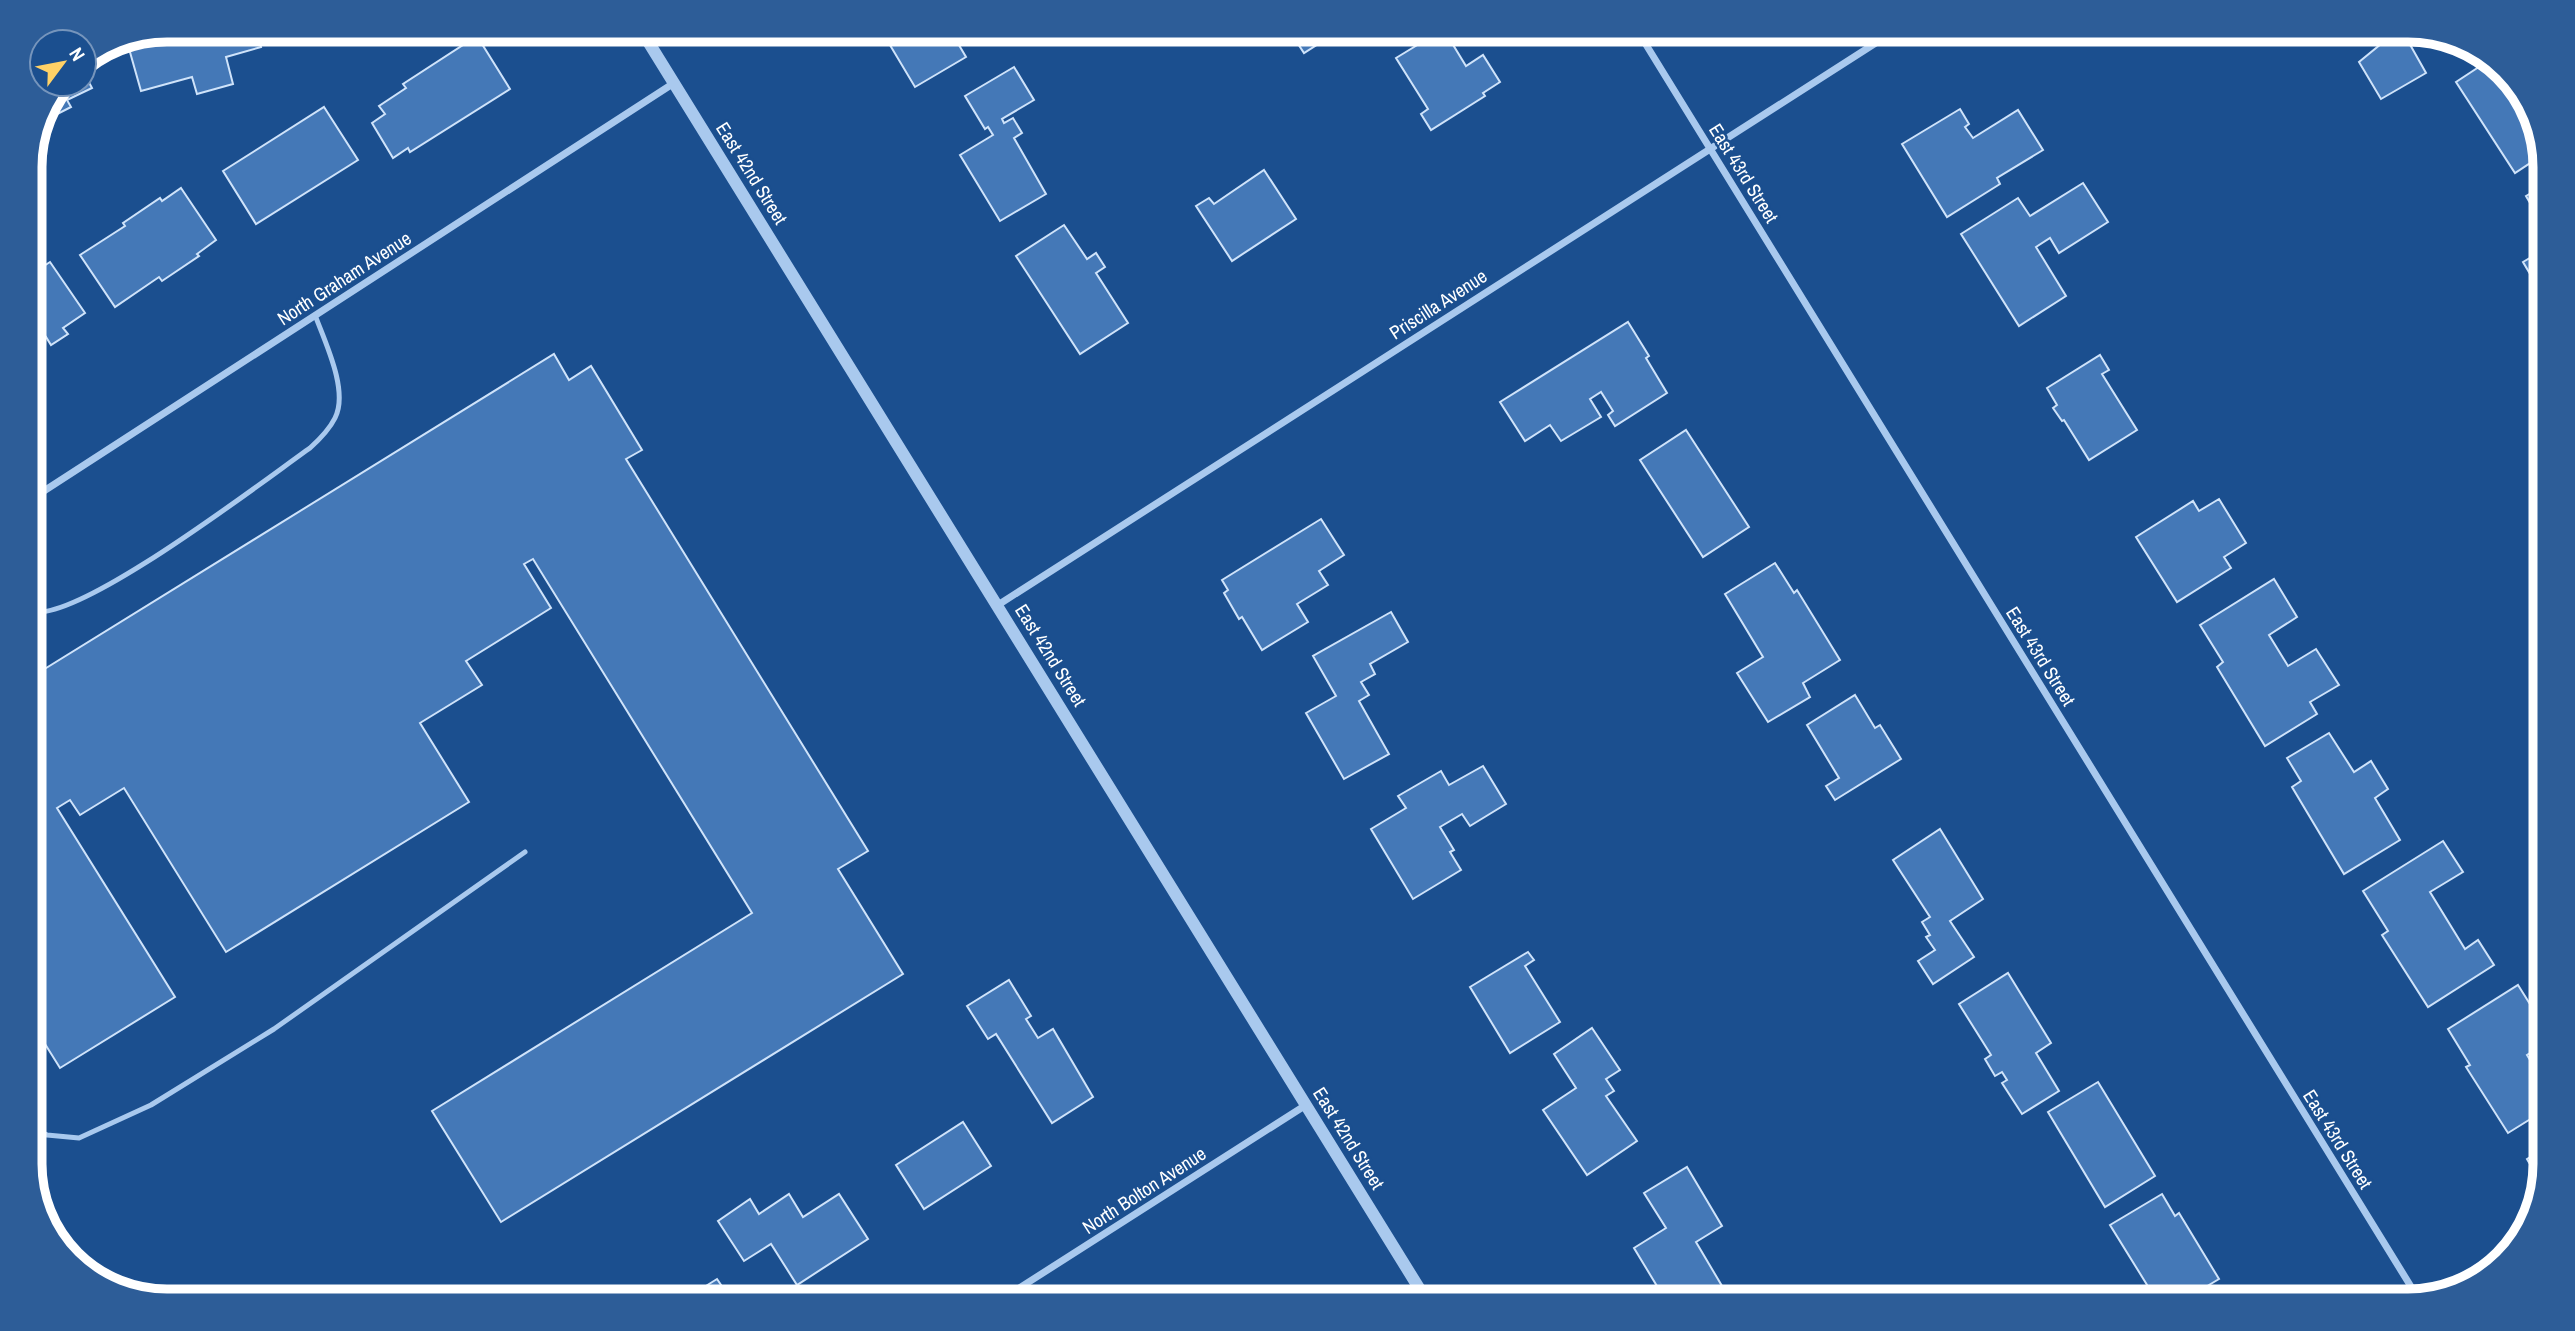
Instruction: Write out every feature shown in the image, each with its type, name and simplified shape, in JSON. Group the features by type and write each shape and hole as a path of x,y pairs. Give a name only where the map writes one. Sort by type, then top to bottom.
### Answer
{"street":[{"name":"East 42nd Street","path":"648,42 1420,1289"},
{"name":"East 43rd Street","path":"1644,42 2412,1289"},
{"name":"Priscilla Avenue","path":"998,605 1877,42"},
{"name":"North Graham Avenue","path":"42,492 674,83"},
{"name":"North Bolton Avenue","path":"1018,1289 1306,1105"}],"lane":[{"path":"42,612 81,600 148,561 310,448 326,432 337,415 340,391 315,315"},
{"path":"42,1132 79,1138 151,1105 274,1029 525,852"}],"building":[{"path":"167,42 260,42 261,47 226,57 233,84 197,94 192,77 141,91 129,48 134,46"},
{"path":"468,42 481,42 510,89 410,152 408,148 393,158 372,123 385,114 379,106 406,88 403,84"},
{"path":"888,42 957,42 966,57 915,87"},
{"path":"1297,42 1321,42 1304,53"},
{"path":"1422,42 1451,42 1466,66 1483,55 1500,82 1483,93 1485,96 1431,130 1421,114 1428,109 1396,58"},
{"path":"2383,42 2409,42 2426,73 2381,99 2359,62"},
{"path":"2481,65 2502,84 2520,112 2531,142 2533,161 2515,173 2456,82"},
{"path":"1014,67 1034,100 1002,119 1004,123 1013,118 1022,133 1014,138 1046,194 1000,221 960,155 993,135 988,127 985,129 965,96"},
{"path":"63,98 71,98 67,100 71,107 52,117 55,112"},
{"path":"324,107 358,160 256,224 223,171"},
{"path":"1960,109 1969,124 1965,127 1973,138 2018,110 2043,150 1997,178 2000,184 1947,217 1902,144"},
{"path":"1264,170 1296,219 1232,261 1196,206 1209,198 1214,204"},
{"path":"2083,183 2108,222 2059,253 2050,238 2036,247 2066,296 2019,326 1961,234 2018,198 2030,216"},
{"path":"181,188 216,240 197,254 199,256 162,281 159,277 115,307 80,255 125,226 123,223 160,198 162,201"},
{"path":"2533,192 2533,208 2526,196"},
{"path":"1064,225 1087,259 1096,253 1105,267 1096,273 1128,323 1080,354 1016,256"},
{"path":"2533,256 2533,279 2523,262"},
{"path":"50,262 85,313 63,328 68,334 51,345 46,337 42,340 42,267"},
{"path":"1628,322 1667,393 1615,426 1608,415 1613,411 1601,392 1590,399 1601,417 1561,441 1550,425 1525,441 1500,402"},
{"path":"554,354 569,380 591,366 642,450 626,459 868,851 838,869 903,974 501,1222 432,1111 752,913 533,559 524,564 551,608 466,661 482,685 420,723 469,802 226,952 124,788 80,815 70,800 57,808 175,997 60,1068 42,1039 42,671"},
{"path":"2100,355 2109,370 2102,374 2137,430 2089,460 2064,420 2062,421 2053,408 2057,405 2047,388"},
{"path":"1686,430 1749,527 1703,557 1640,460"},
{"path":"2219,499 2246,543 2224,557 2231,568 2177,602 2136,537 2193,501 2199,511"},
{"path":"1321,519 1344,555 1319,571 1328,585 1297,604 1308,622 1262,650 1224,593 1228,590 1222,580"},
{"path":"1775,563 1794,593 1797,590 1840,660 1803,683 1810,697 1768,722 1737,673 1763,657 1725,594"},
{"path":"2274,579 2297,617 2269,635 2288,666 2316,649 2339,685 2310,702 2317,714 2265,746 2217,667 2223,662 2200,625"},
{"path":"1391,612 1408,642 1370,664 1375,674 1361,682 1369,695 1359,701 1389,754 1344,779 1306,713 1336,696 1313,656"},
{"path":"1855,695 1875,728 1880,725 1901,759 1835,800 1826,786 1839,778 1807,725"},
{"path":"2329,733 2354,772 2371,761 2388,789 2375,798 2400,840 2344,874 2292,787 2301,781 2287,758"},
{"path":"1483,766 1506,804 1470,826 1462,814 1440,827 1454,850 1450,852 1461,870 1413,899 1371,829 1406,808 1398,796 1441,771 1449,785"},
{"path":"1940,829 1983,899 1950,921 1974,957 1933,984 1918,961 1935,950 1926,937 1930,935 1922,922 1930,917 1893,860"},
{"path":"2443,841 2463,872 2430,892 2465,949 2478,940 2494,965 2428,1007 2382,935 2388,931 2363,891"},
{"path":"1528,952 1534,960 1525,966 1560,1022 1510,1053 1470,987"},
{"path":"2008,973 2051,1043 2036,1053 2059,1091 2022,1114 2002,1083 2007,1080 2002,1072 1995,1076 1985,1059 1991,1055 1959,1004"},
{"path":"1009,980 1031,1016 1026,1019 1038,1038 1053,1029 1093,1097 1052,1123 996,1034 988,1039 967,1006"},
{"path":"2518,985 2533,1009 2533,1051 2527,1055 2533,1065 2533,1117 2508,1133 2466,1067 2470,1065 2448,1029"},
{"path":"1592,1028 1620,1070 1606,1079 1614,1091 1606,1096 1637,1141 1587,1175 1543,1110 1576,1088 1554,1054"},
{"path":"2098,1082 2155,1176 2105,1207 2048,1112"},
{"path":"963,1122 991,1166 924,1209 896,1165"},
{"path":"2533,1155 2533,1169 2527,1159"},
{"path":"1687,1167 1722,1226 1696,1242 1722,1286 1717,1289 1659,1289 1634,1248 1666,1228 1644,1193"},
{"path":"789,1194 803,1217 839,1194 868,1239 797,1285 771,1244 744,1261 718,1221 750,1199 759,1214"},
{"path":"2162,1194 2175,1216 2179,1213 2219,1279 2202,1289 2150,1289 2110,1225"},
{"path":"717,1279 724,1289 701,1289"}]}
